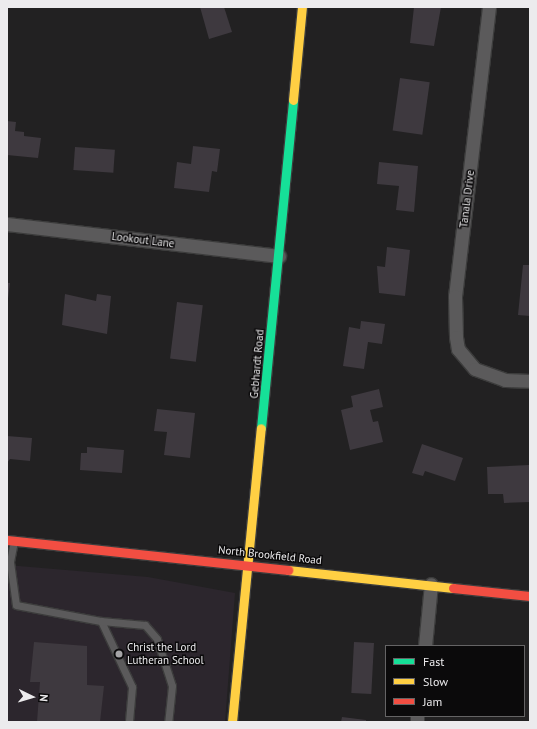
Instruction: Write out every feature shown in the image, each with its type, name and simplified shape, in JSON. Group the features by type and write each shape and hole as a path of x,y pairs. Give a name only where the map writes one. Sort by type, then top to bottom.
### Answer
{"street":[{"name":"Gebhardt Road","path":"232,722 249,565 302,7"},
{"name":"Tanala Drive","path":"489,7 454,322 458,350 466,362 488,376 530,381"},
{"name":"Lookout Lane","path":"7,224 279,256"},
{"name":"North Brookfield Road","path":"10,541 431,584 530,596"},
{"path":"425,645 431,584"}],"lane":[{"path":"10,541 10,562 16,606 101,621 145,625 157,639 172,686 168,722"},
{"path":"101,621 132,687 129,722"}],"shaded area":[{"name":"Christ the Lord Lutheran School","path":"7,565 148,577 235,593 225,722 7,722"}],"building":[{"path":"200,7 224,7 232,32 209,39"},
{"path":"414,7 441,7 434,46 410,43"},
{"path":"400,78 430,82 422,135 393,130"},
{"path":"7,121 16,122 15,131 24,132 24,136 41,138 38,158 7,155"},
{"path":"193,146 220,149 217,172 212,171 209,192 174,188 177,162 191,164"},
{"path":"75,147 115,150 113,173 73,170"},
{"path":"379,162 418,166 414,212 396,210 399,186 377,184"},
{"path":"387,247 410,250 405,296 379,293 377,266 385,267"},
{"path":"523,265 530,265 530,316 518,315"},
{"path":"7,283 10,283 8,299 7,299"},
{"path":"65,294 96,301 97,294 111,296 107,334 62,325"},
{"path":"177,302 203,305 196,362 170,359"},
{"path":"361,321 385,324 382,344 368,342 364,369 343,366 349,327 360,329"},
{"path":"379,389 383,407 370,410 373,422 378,421 383,442 350,450 341,410 353,407 351,396"},
{"path":"157,409 195,413 190,458 164,455 167,432 154,431"},
{"path":"7,436 32,438 30,461 10,459 7,463"},
{"path":"422,444 463,458 455,481 425,471 423,476 412,473"},
{"path":"87,447 124,450 122,473 80,470 81,453 87,453"},
{"path":"529,465 530,502 504,503 503,494 488,494 487,467"},
{"path":"34,642 87,646 87,685 104,686 100,722 37,722 40,682 30,682"},
{"path":"354,642 374,643 371,694 351,693"},
{"path":"342,717 366,720 366,722 341,722"}],"traffic: fast":[{"path":"261,428 293,100"}],"traffic: slow":[{"path":"293,100 302,7"},
{"path":"232,722 261,428"},
{"path":"288,570 453,588"}],"traffic: jam":[{"path":"7,540 288,570"},
{"path":"453,588 530,596"}],"place":[{"name":"Christ the Lord Lutheran School","path":"119,654"}]}
